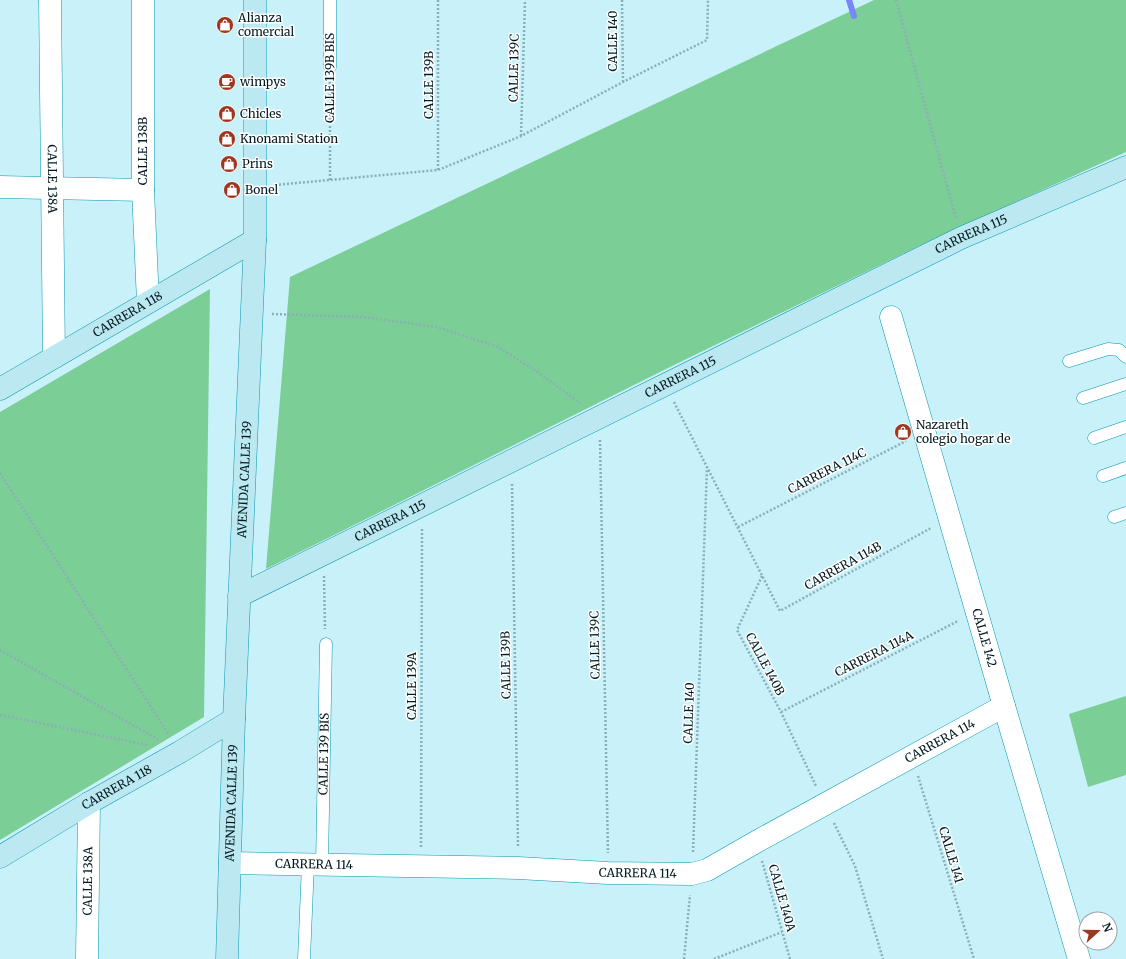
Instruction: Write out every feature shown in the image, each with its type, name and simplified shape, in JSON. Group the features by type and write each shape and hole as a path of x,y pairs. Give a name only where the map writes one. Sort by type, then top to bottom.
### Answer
{"street":[{"name":"CALLE 138A","path":"50,0 54,357"},
{"name":"CALLE 138B","path":"143,0 143,190 148,302"},
{"name":"AVENIDA CALLE 139","path":"227,959 234,719 255,240 255,0"},
{"name":"CARRERA 115","path":"239,596 961,238 1126,167"},
{"path":"0,187 143,190"},
{"name":"CARRERA 118","path":"0,389 255,240"},
{"name":"CALLE 142","path":"891,317 976,612 1079,959"},
{"name":"CARRERA 114","path":"230,863 518,868 608,873 692,874 707,870 1004,706"},
{"name":"CARRERA 118","path":"0,857 89,803 180,752 234,719"},
{"name":"CALLE 138A","path":"87,959 89,803"}],"lane":[{"name":"CALLE 139B BIS","path":"330,0 330,67"},
{"path":"1068,361 1108,349 1119,350 1126,357"},
{"path":"1083,398 1126,384"},
{"path":"1094,438 1126,426"},
{"path":"1103,476 1126,468"},
{"path":"1114,517 1126,513"},
{"name":"CALLE 139 BIS","path":"304,959 315,864 326,644"}],"path":[{"name":"CALLE 139B","path":"438,0 438,170"},
{"name":"CALLE 139C","path":"521,136 524,0"},
{"name":"CALLE 140","path":"622,0 623,82"},
{"path":"273,186 438,170 521,136 623,82 707,40 708,0"},
{"path":"896,0 961,238"},
{"name":"CALLE 139B BIS","path":"330,67 330,180"},
{"path":"267,314 362,318 437,327 498,347 539,373 600,417"},
{"path":"665,385 762,576"},
{"name":"CALLE 139C","path":"600,417 608,873"},
{"name":"CARRERA 114C","path":"738,527 924,432"},
{"name":"CALLE 139B","path":"511,461 518,868"},
{"name":"CALLE 140","path":"684,959 692,874 707,467"},
{"path":"0,473 180,752"},
{"name":"CALLE 139A","path":"421,866 422,505"},
{"name":"CARRERA 114B","path":"762,576 780,611 949,518"},
{"path":"323,554 326,644"},
{"name":"CALLE 140B","path":"762,576 737,630 781,712 855,866 883,959"},
{"name":"CARRERA 114A","path":"781,712 976,612"},
{"path":"0,650 180,752"},
{"path":"0,715 149,745"},
{"name":"CALLE 141","path":"912,756 974,959"},
{"name":"CALLE 140A","path":"756,842 790,959"},
{"path":"714,959 782,932"}],"green space":[{"path":"874,0 1126,0 1126,152 919,246 666,369 266,569 290,277"},
{"path":"210,289 204,717 0,840 0,412"},
{"path":"1126,696 1126,775 1088,787 1069,714"}],"waterway":[{"path":"849,0 854,16"}],"place":[{"name":"Alianza comercial","path":"225,25"},
{"name":"wimpys","path":"227,82"},
{"name":"Chicles","path":"227,114"},
{"name":"Knonami Station","path":"227,139"},
{"name":"Prins","path":"229,164"},
{"name":"Bonel","path":"232,190"},
{"name":"Nazareth colegio hogar de","path":"903,432"}]}
